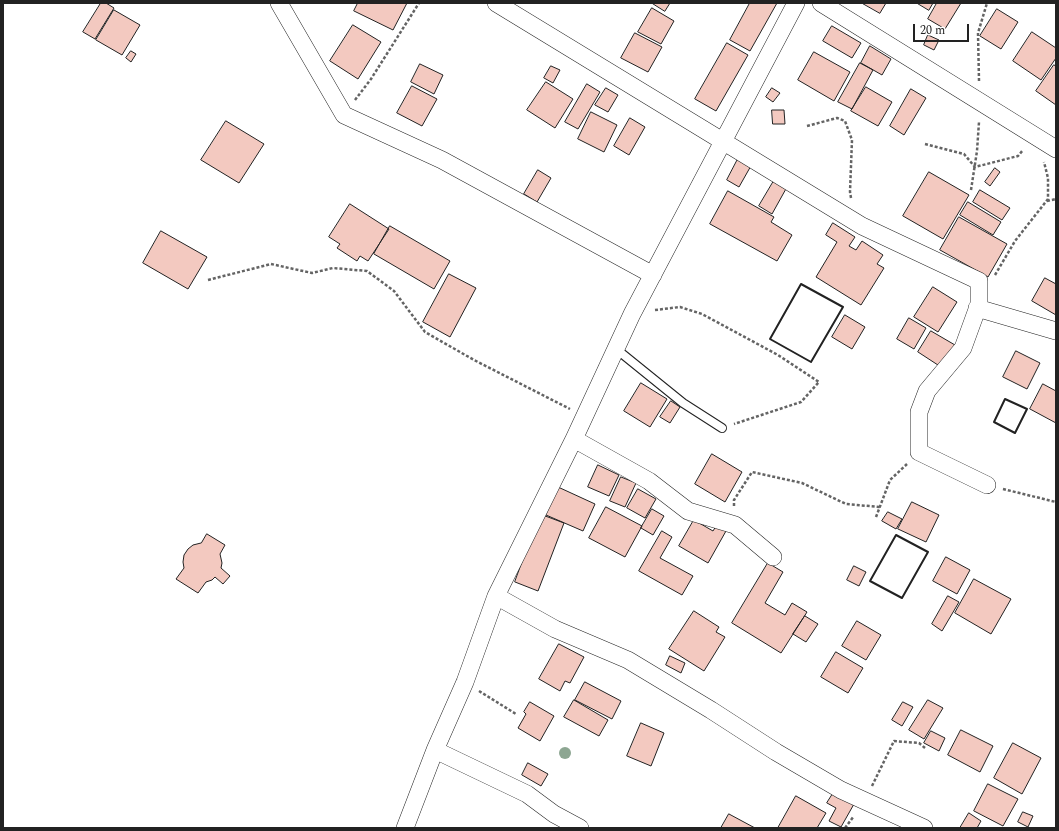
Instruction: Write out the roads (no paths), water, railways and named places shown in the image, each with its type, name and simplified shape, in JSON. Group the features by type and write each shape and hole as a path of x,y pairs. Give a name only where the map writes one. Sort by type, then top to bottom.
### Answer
{"street":[{"path":"279,3 344,115 442,160 653,275"},
{"path":"496,3 862,226 979,281 979,304 963,348 926,391 919,412 919,452 987,485"},
{"path":"405,828 435,750 465,682 496,596 574,439 615,348 796,3"},
{"path":"821,3 1056,149"},
{"path":"977,308 1056,331"},
{"path":"574,439 649,481 688,511 735,525 773,558"},
{"path":"496,596 555,629 628,660 711,710 776,752 841,790 924,828"},
{"path":"435,750 527,794 554,814 580,828"}],"lane":[{"path":"615,348 683,402 722,428"}]}
